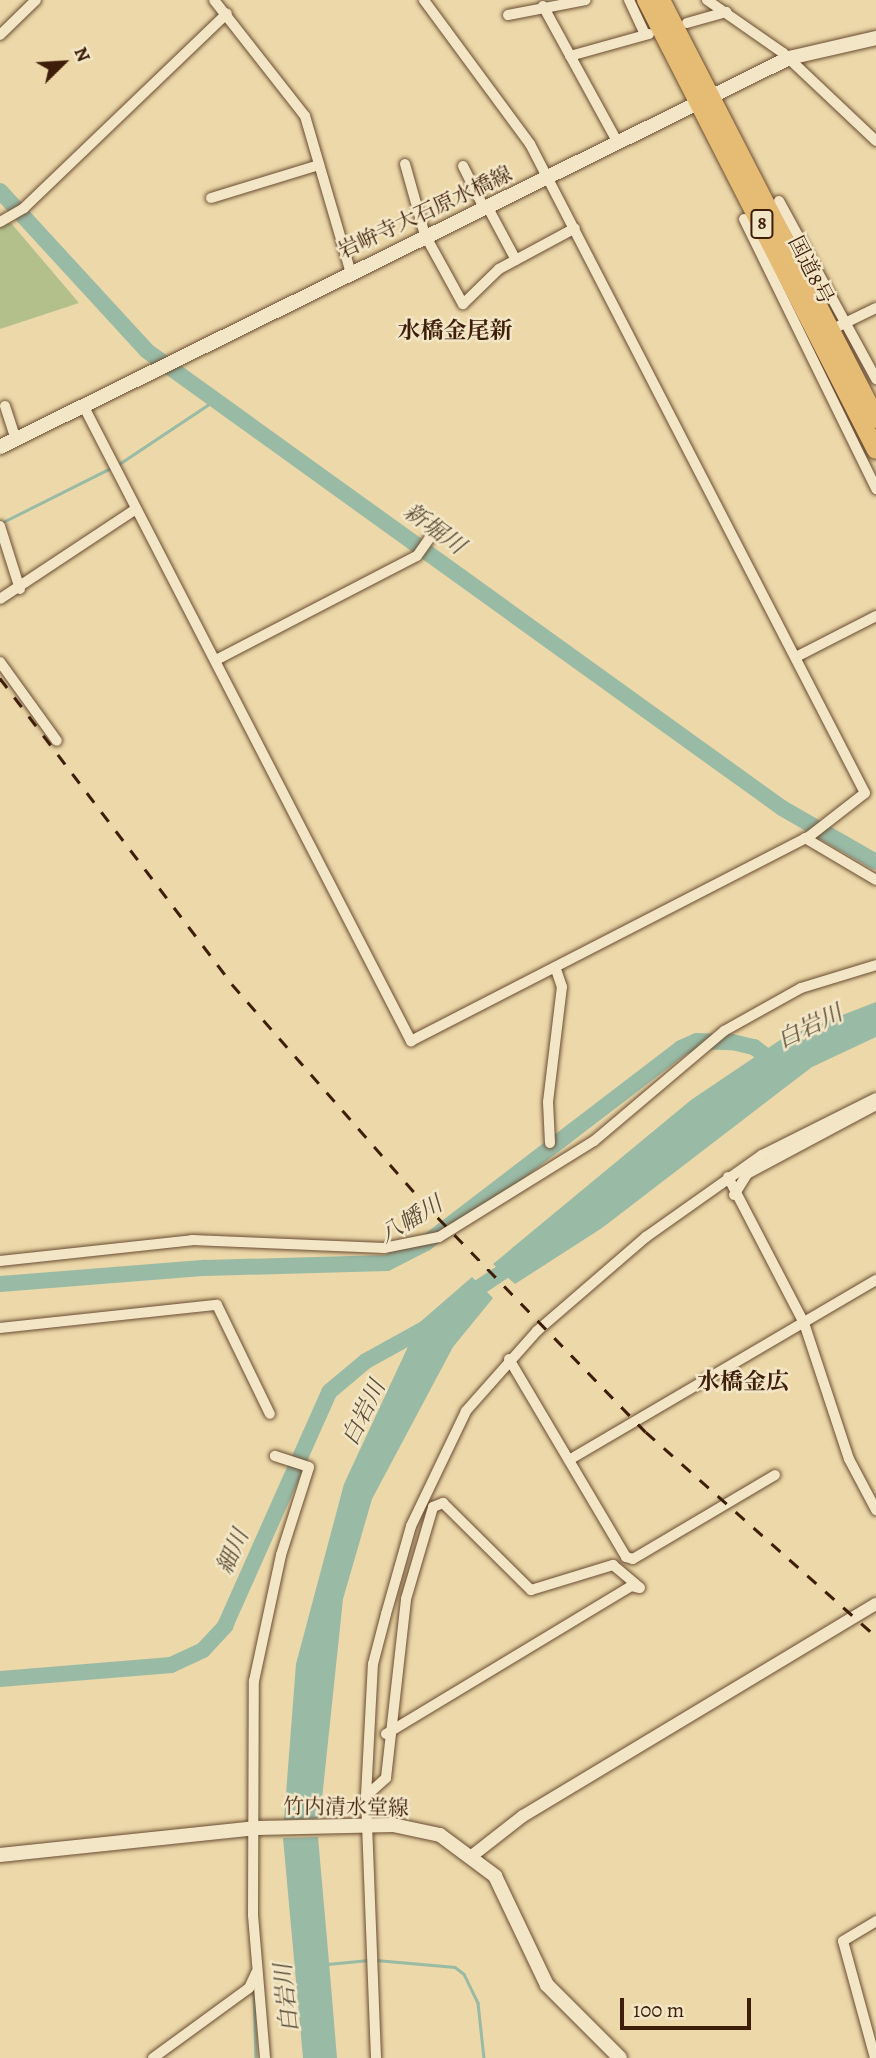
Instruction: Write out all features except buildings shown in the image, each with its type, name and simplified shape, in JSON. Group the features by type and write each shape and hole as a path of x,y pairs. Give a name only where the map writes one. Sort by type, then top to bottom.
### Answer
{"highway":[{"name":"国道8号","path":"646,0 705,99 876,419"},
{"name":"国道8号","path":"662,0 705,99 876,450"}],"main road":[{"name":"岩峅寺大石原水橋線","path":"0,447 350,270 549,178 789,58 876,38"},
{"name":"竹内清水堂線","path":"0,1855 257,1828 365,1825 413,1827 473,1855 503,1886 547,1985 621,2058"}],"street":[{"path":"0,35 36,0"},
{"path":"214,0 227,13 305,116 350,270"},
{"path":"83,405 411,1041 808,836 865,793 549,178 496,91 424,0"},
{"path":"508,15 543,6 586,0"},
{"path":"570,55 647,34 629,0"},
{"path":"707,0 789,58 876,141"},
{"path":"725,0 726,12"},
{"path":"543,6 618,144"},
{"path":"687,23 726,12"},
{"path":"0,222 14,217 24,208 227,13"},
{"path":"405,164 425,235 463,304 516,260 575,228"},
{"path":"211,198 319,165"},
{"path":"463,166 516,260"},
{"path":"779,201 843,324 876,379"},
{"path":"744,219 876,489"},
{"path":"843,324 876,307"},
{"path":"5,406 16,440"},
{"path":"0,598 20,589 136,509"},
{"path":"0,526 20,589"},
{"path":"216,660 417,556 431,536"},
{"path":"796,657 876,616"},
{"path":"0,662 57,741"},
{"path":"808,836 876,880"},
{"path":"0,1261 192,1240 384,1248 439,1237 594,1141 724,1031 801,988 876,965"},
{"path":"550,1143 548,1102 562,987 555,967"},
{"path":"376,2058 365,1825 373,1664 411,1526 448,1440 509,1359 646,1237 728,1177 823,1120 876,1098"},
{"path":"734,1195 747,1174 876,1105"},
{"path":"728,1177 734,1195 804,1323 849,1459 876,1510"},
{"path":"569,1460 876,1280"},
{"path":"0,1328 217,1305 270,1414"},
{"path":"509,1359 625,1557 633,1559 775,1475"},
{"path":"265,2058 257,1971 254,1681 281,1555 309,1467 275,1456"},
{"path":"366,1796 386,1778 386,1734 406,1599 433,1507 443,1503 531,1590 613,1565 635,1580 640,1588 631,1586 386,1734"},
{"path":"473,1855 523,1816 876,1604"},
{"path":"875,2058 843,1941 876,1921"},
{"path":"153,2058 249,1988 257,1971"}],"green space":[{"path":"11,223 79,303 0,329 0,227"}],"shaded area":[{"path":"876,1002 876,1037 812,1067 602,1228 515,1284 493,1264 691,1100 783,1038"},
{"path":"472,1277 493,1298 453,1347 372,1499 343,1599 320,1818 284,1820 296,1664 344,1484 419,1323"},
{"path":"318,1837 337,2058 303,2058 283,1838"}],"waterway":[{"name":"新堀川","path":"0,191 147,351 782,808 876,862"},
{"path":"119,464 218,398"},
{"path":"3,522 113,467"},
{"name":"八幡川","path":"0,1284 205,1268 387,1263 426,1243 681,1048 697,1041 732,1042 754,1047 778,1065"},
{"name":"白岩川","path":"465,1297 519,1261"},
{"name":"細川","path":"0,1679 171,1665 203,1650 225,1626 329,1392 366,1361 433,1324"},
{"path":"327,1964 369,1960"},
{"path":"376,1960 455,1967 464,1974 478,2003 484,2058"},
{"path":"254,1992 256,2058"}],"railway":[{"path":"0,678 232,984 421,1200 646,1432 876,1636"}],"district":[{"name":"水橋金尾新","path":"455,331"},
{"name":"水橋金広","path":"743,1382"}]}
